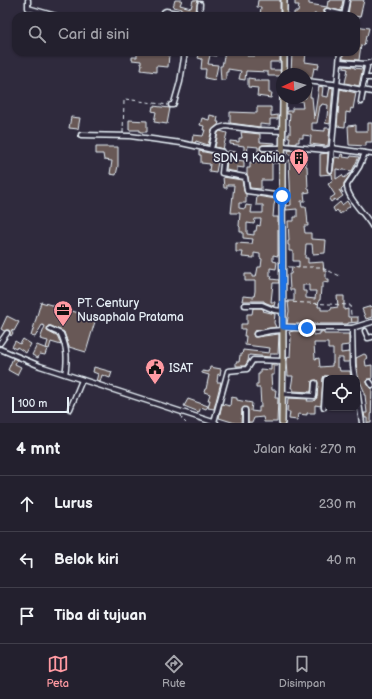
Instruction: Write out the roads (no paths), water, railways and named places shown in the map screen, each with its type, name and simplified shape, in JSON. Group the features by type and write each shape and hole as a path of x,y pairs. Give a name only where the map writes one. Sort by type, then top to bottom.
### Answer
{"main road":[{"path":"284,0 284,12"},
{"path":"284,56 284,68"},
{"path":"282,423 284,302 282,196 283,104"}],"street":[{"path":"28,0 28,8 42,12"},
{"path":"345,12 347,0"},
{"path":"199,12 200,4"},
{"path":"327,10 334,12"},
{"path":"171,105 174,103 180,82 184,56"},
{"path":"330,170 340,56"},
{"path":"340,62 358,64 372,62"},
{"path":"361,102 367,67 366,64"},
{"path":"365,78 372,78"},
{"path":"312,82 337,84 372,92"},
{"path":"211,149 215,131 226,126 257,130 283,131"},
{"path":"81,135 123,136 181,143 224,152 222,173 245,177 247,191 282,196"},
{"path":"263,148 282,147 326,150 332,148 372,154"},
{"path":"365,153 359,167 346,189 351,198 371,220 372,226"},
{"path":"245,305 262,305 274,310 283,311"},
{"path":"256,334 283,328 352,328 372,322"},
{"path":"352,328 354,375"},
{"path":"50,329 61,334 64,341 67,361 64,374"},
{"path":"366,331 368,338 372,337"},
{"path":"0,343 7,333"},
{"path":"0,349 40,366 215,423 228,371 248,369 253,360 283,362"},
{"path":"70,409 82,380"},
{"path":"315,383 315,394"},
{"path":"282,394 313,396 315,394 324,395"},
{"path":"360,409 362,423"},
{"path":"245,410 245,423"}],"place":[{"name":"SDN 9 Kabila","path":"299,175"},
{"name":"PT. Century Nusaphala Pratama","path":"63,327"},
{"name":"ISAT","path":"155,385"}]}
